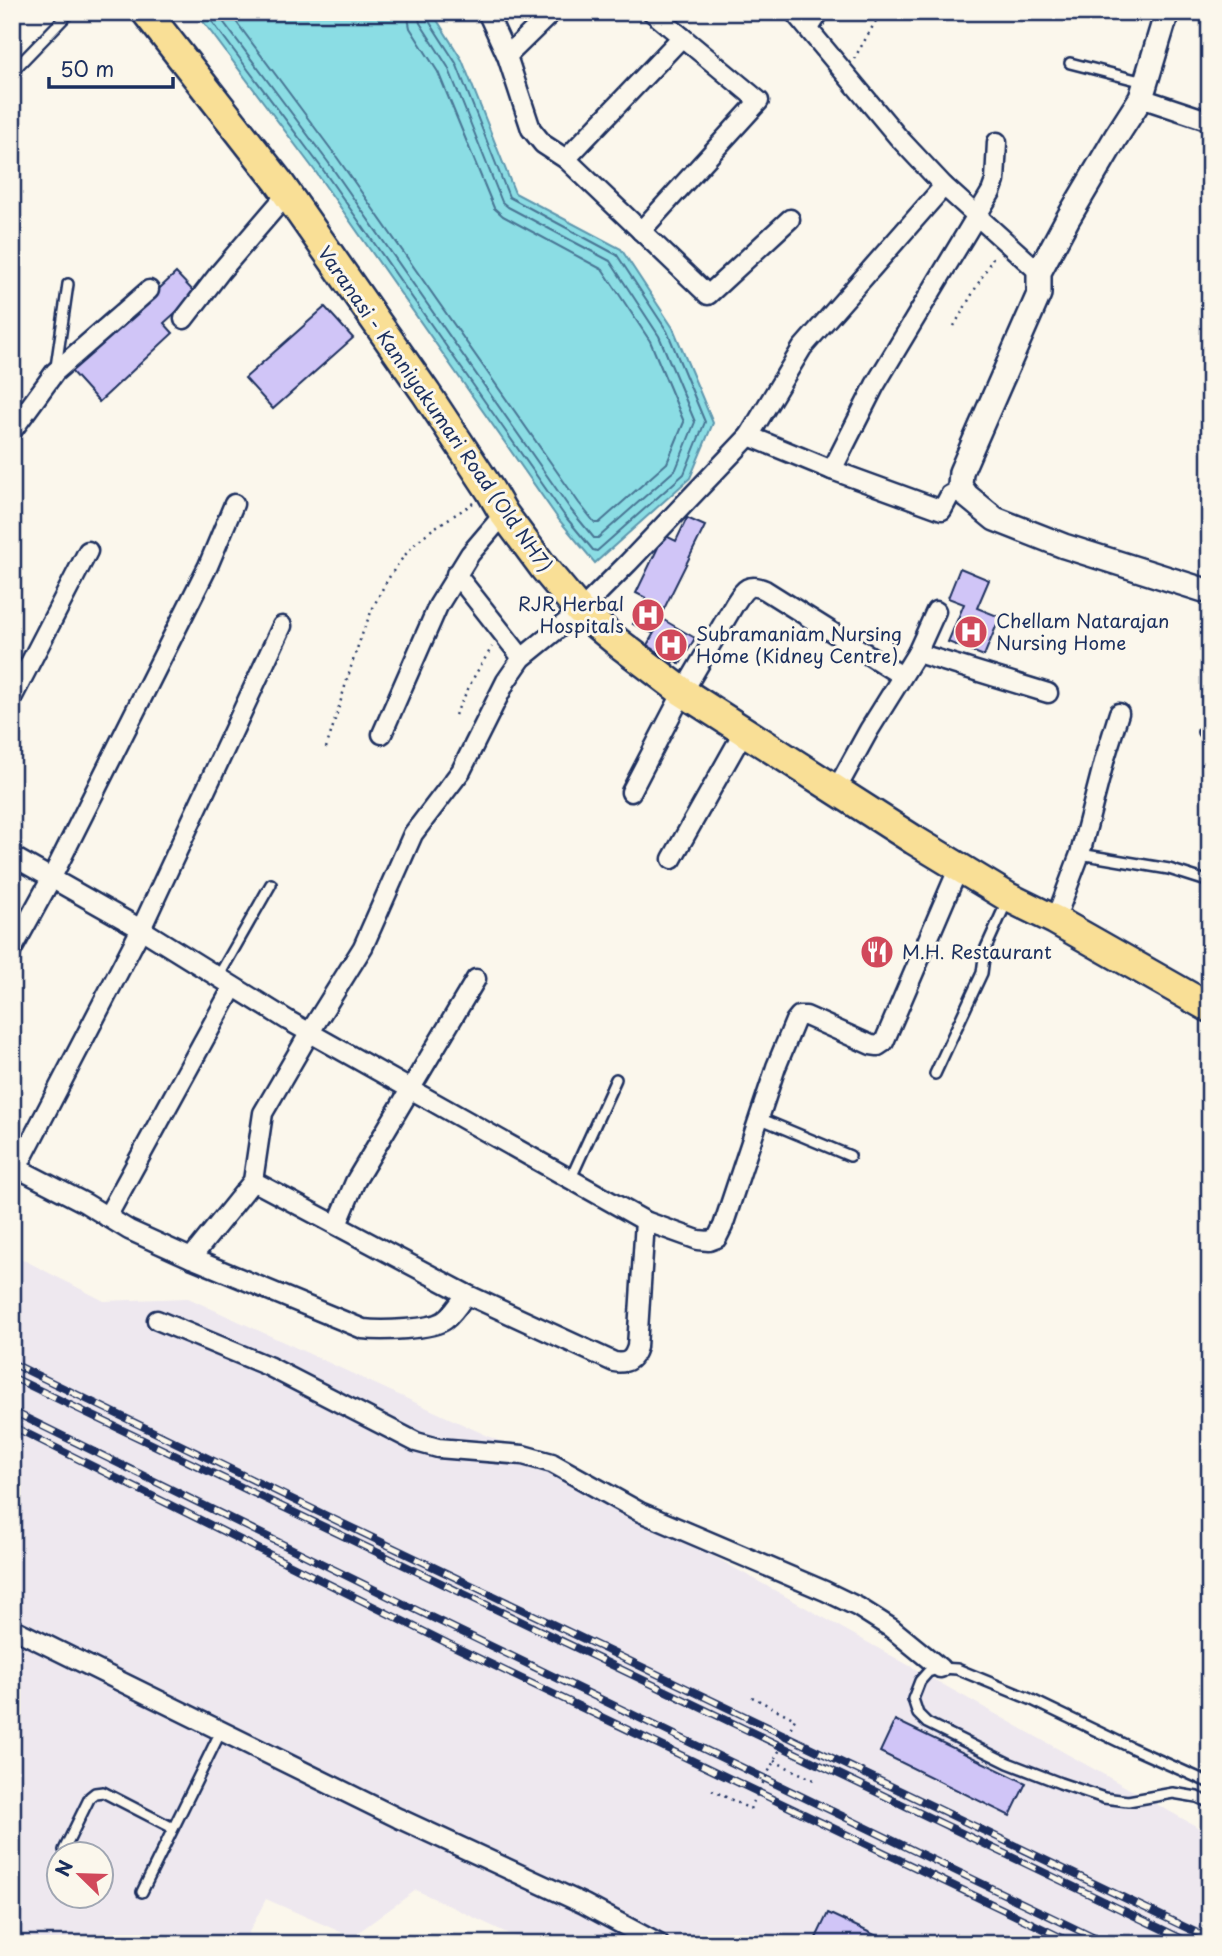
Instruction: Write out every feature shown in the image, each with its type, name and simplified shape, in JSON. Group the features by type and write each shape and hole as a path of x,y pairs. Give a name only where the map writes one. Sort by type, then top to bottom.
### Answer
{"main road":[{"name":"Varanasi - Kanniyakumari Road (Old NH7)","path":"146,12 287,194 426,393 497,502 544,568 580,611 683,692 836,790 1008,897 1055,920 1210,1008"}],"street":[{"path":"487,12 507,56 531,130 543,144 566,159 708,295 790,219"},
{"path":"507,56 552,12"},
{"path":"642,231 759,101 652,12"},
{"path":"794,12 898,137 944,186 1039,272"},
{"path":"1167,12 1144,90 1039,272 1039,294 961,472 960,486 977,506 995,520 1064,546 1210,592"},
{"path":"566,159 682,37"},
{"path":"1144,90 1210,121"},
{"path":"832,470 875,385 991,192 995,181 997,142"},
{"path":"191,1258 253,1181 263,1113 363,947 413,834 461,771 506,681 522,658 580,611 749,436 802,348 944,186"},
{"path":"184,319 287,194"},
{"path":"12,431 55,372 149,290"},
{"path":"749,436 942,510 950,495 963,489"},
{"path":"382,734 438,606 470,554 497,502"},
{"path":"12,950 208,566 234,504"},
{"path":"12,698 88,551"},
{"path":"457,575 522,658"},
{"path":"631,792 683,692 734,605 750,587 756,586 765,590 902,676"},
{"path":"836,790 917,653 936,611"},
{"path":"282,626 141,929 14,1167 85,1203 129,1230 363,1329 380,1331 443,1322 466,1294"},
{"path":"917,653 1048,693"},
{"path":"1055,920 1080,854 1119,713"},
{"path":"672,859 744,731"},
{"path":"12,856 141,929 310,1032 570,1180 645,1221 698,1240 709,1241 717,1238 723,1226 776,1067 795,1021 799,1016 806,1016 871,1045 878,1046 884,1042 959,867"},
{"path":"337,1225 355,1181 476,979"},
{"path":"107,1216 225,982"},
{"path":"253,1181 466,1294 614,1362 622,1363 635,1356 637,1347 645,1221"},
{"path":"157,1320 268,1366 416,1442 438,1448 523,1455 552,1463 640,1512 858,1607 891,1628 940,1668"},
{"path":"12,1628 398,1818 584,1904 659,1944"}],"lane":[{"path":"12,72 70,12"},
{"path":"811,33 825,12"},
{"path":"1070,63 1144,90"},
{"path":"55,372 68,284"},
{"path":"1080,854 1169,869 1210,883"},
{"path":"225,982 271,884"},
{"path":"934,1074 982,973 985,950 1008,897"},
{"path":"570,1180 616,1079"},
{"path":"759,1118 850,1156"},
{"path":"1210,1783 1030,1699 957,1669 940,1668 928,1672 920,1681 913,1699 918,1714 927,1723 1008,1763 1060,1783 1104,1798 1128,1801 1173,1793 1197,1797 1210,1803"},
{"path":"142,1892 220,1731"},
{"path":"69,1840 90,1797 103,1792 173,1828"}],"path":[{"path":"845,74 881,12"},
{"path":"954,326 1003,239"},
{"path":"326,748 354,659 385,585 415,544 431,530 497,502"},
{"path":"455,715 486,655 502,632"},
{"path":"712,1790 750,1809 795,1719 752,1697"},
{"path":"774,1761 818,1782"}],"shaded area":[{"path":"12,1254 104,1301 188,1298 547,1463 1210,1834 1210,1944 530,1944 416,1890 352,1937 266,1899 243,1944 12,1944"}],"water":[{"path":"196,12 432,12 462,60 515,193 621,249 673,328 713,423 690,478 595,563 559,520 315,171"}],"building":[{"path":"176,273 196,294 164,323 173,333 99,402 71,371"},
{"path":"325,307 353,338 273,409 245,378"},
{"path":"687,518 705,526 652,633 633,624 646,598 636,593 664,535 676,541"},
{"path":"960,568 989,580 977,608 1000,617 984,656 948,642 964,604 948,598"},
{"path":"662,619 695,638 680,664 674,660 669,669 655,661 660,653 647,645"},
{"path":"895,1720 1026,1783 1010,1816 880,1752"},
{"path":"828,1913 894,1944 828,1944 816,1938"}],"railway":[{"path":"12,1363 1210,1939"},
{"path":"12,1377 1193,1944"},
{"path":"12,1411 1107,1944"},
{"path":"12,1426 449,1644 1075,1944"}],"place":[{"name":"RJR Herbal Hospitals","path":"648,615"},
{"name":"Chellam Natarajan Nursing Home","path":"971,632"},
{"name":"Subramaniam Nursing Home (Kidney Centre)","path":"671,645"},
{"name":"M.H. Restaurant","path":"877,952"}]}
